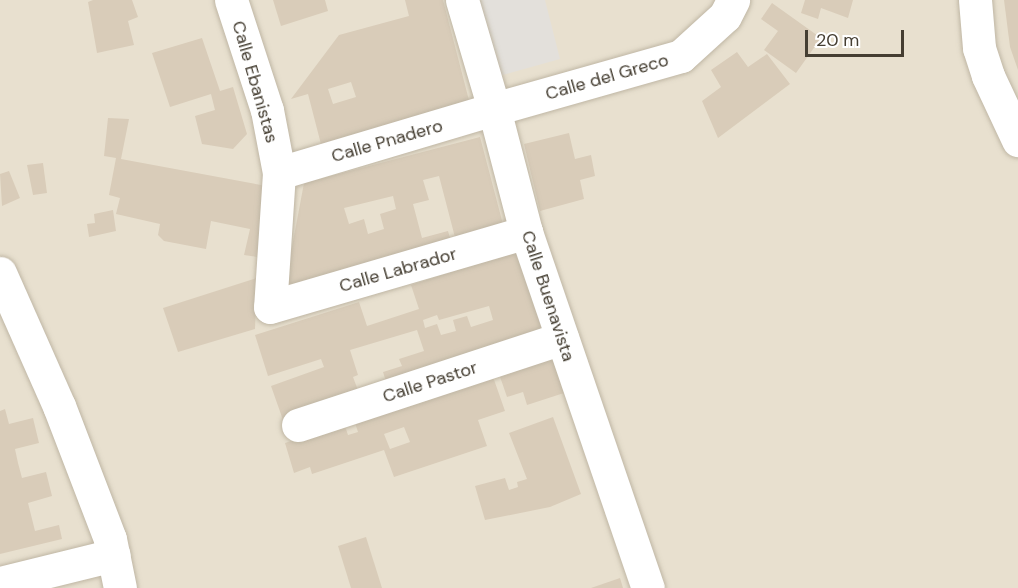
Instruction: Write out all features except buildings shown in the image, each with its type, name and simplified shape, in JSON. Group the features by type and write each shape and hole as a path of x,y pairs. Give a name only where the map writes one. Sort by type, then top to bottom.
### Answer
{"street":[{"name":"Calle Ebanistas","path":"231,0 267,110 279,173 270,307"},
{"name":"Calle Buenavista","path":"462,0 526,232 648,588"},
{"name":"Calle del Greco","path":"494,110 681,56 724,16 733,0"},
{"path":"975,0 979,48 988,76 1018,141"},
{"name":"Calle Pnadero","path":"279,173 494,110"},
{"name":"Calle Labrador","path":"270,307 526,232"},
{"path":"0,273 59,406 110,539 120,588"},
{"name":"Calle Pastor","path":"298,425 562,338"},
{"path":"0,583 114,555"}],"shaded area":[{"path":"0,0 1018,0 1018,588 0,588"},
{"path":"462,0 545,0 560,59 485,80"}]}
